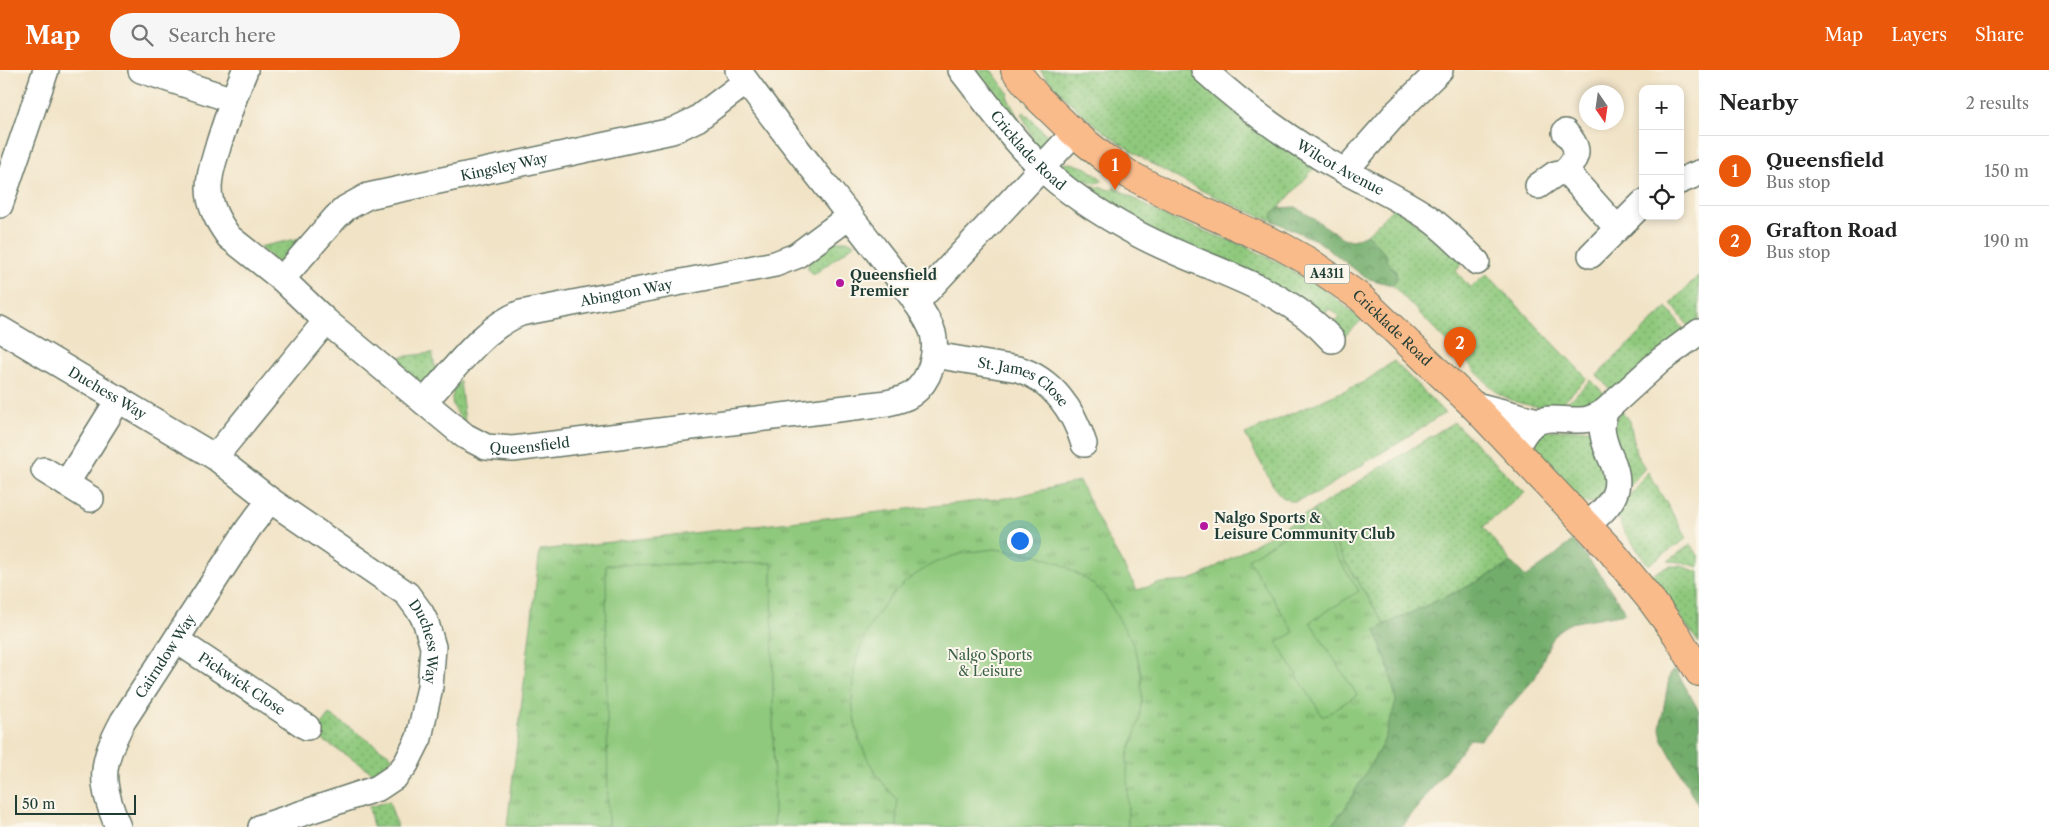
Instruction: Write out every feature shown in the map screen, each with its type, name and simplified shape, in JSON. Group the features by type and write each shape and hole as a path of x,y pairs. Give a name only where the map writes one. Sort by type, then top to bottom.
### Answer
{"main road":[{"name":"Cricklade Road","path":"1015,70 1038,98 1074,133 1106,159 1152,188 1281,246 1341,283 1377,312 1516,448 1587,525 1636,580 1677,635 1699,672"}],"street":[{"path":"141,70 233,100"},
{"name":"Queensfield","path":"244,70 210,171 209,188 213,209 229,237 282,279 326,321 464,436 476,443 498,449 514,450 887,403 901,400 912,394 922,384 931,369 934,356 932,332 927,320 916,303 742,76"},
{"name":"Cricklade Road","path":"962,70 1022,147 1041,168 1095,209 1134,232 1174,252 1265,290 1328,327"},
{"name":"Wilcot Avenue","path":"1204,70 1263,118 1345,171 1427,217 1446,232 1477,262"},
{"path":"1345,171 1392,117 1440,70"},
{"path":"0,205 38,72"},
{"name":"Kingsley Way","path":"282,279 336,217 346,208 368,196 672,131 697,119 742,76"},
{"path":"1538,186 1555,174 1566,171 1576,156 1574,143 1564,132"},
{"path":"916,303 1074,133"},
{"path":"1566,171 1617,228"},
{"path":"1684,179 1699,172"},
{"path":"1591,255 1639,207"},
{"name":"Abington Way","path":"424,402 491,329 508,317 546,307 775,264 796,256 850,216"},
{"path":"215,457 326,321"},
{"name":"Duchess Way","path":"0,329 215,457 270,500 407,594 421,613 433,647 433,663 419,738 406,764 396,776 378,788 261,827"},
{"path":"1516,448 1527,430 1538,421 1547,419 1582,420 1605,411 1657,364 1699,332"},
{"name":"St. James Close","path":"934,356 1018,369 1036,376 1060,398 1074,420 1084,444"},
{"path":"66,484 119,399"},
{"path":"1472,404 1538,421"},
{"path":"1587,525 1606,507 1615,494 1618,484 1616,472 1604,439 1602,426 1605,411"},
{"path":"44,470 91,499"},
{"name":"Cairndow Way","path":"118,827 109,804 104,781 107,755 123,721 248,529 270,500"},
{"name":"Pickwick Close","path":"176,640 307,727"}],"green space":[{"path":"968,70 991,70 1009,94 1007,96 1027,136"},
{"path":"1040,70 1194,70 1319,163 1272,216 1275,222 1210,194 1147,161 1118,142 1090,120"},
{"path":"1024,112 1047,135 1048,144 1041,154 1022,114"},
{"path":"1071,163 1087,168 1103,180 1095,183 1068,175 1057,168 1061,164"},
{"path":"1070,180 1110,190 1114,187 1164,216 1247,247 1324,289 1362,320 1340,340 1332,327 1339,316 1331,309 1318,314 1192,254"},
{"path":"1296,207 1343,238 1353,240 1367,234 1387,256 1386,260 1396,272 1396,280 1392,285 1366,278 1318,241 1275,222 1272,216 1278,208"},
{"path":"1394,207 1428,230 1461,261 1461,265 1456,271 1470,288 1487,274 1587,378 1558,407 1517,402 1495,391 1392,285 1396,280 1396,272 1386,260 1387,256 1367,234"},
{"path":"301,238 282,262 276,262 259,247"},
{"path":"849,241 855,244 813,275 808,269 808,262 831,242"},
{"path":"1699,275 1699,319 1689,327 1671,303"},
{"path":"1667,307 1685,331 1612,392 1597,375"},
{"path":"432,353 437,375 426,384 421,385 390,358"},
{"path":"1394,361 1445,413 1319,492 1296,501 1289,501 1281,496 1275,489 1245,434 1364,382"},
{"path":"1591,380 1608,397 1588,413 1558,411"},
{"path":"460,381 465,423 452,403 453,392"},
{"path":"1621,410 1630,421 1636,454 1645,468 1623,494 1610,428"},
{"path":"1454,422 1525,492 1483,527 1512,563 1469,586 1385,625 1313,510"},
{"path":"1590,429 1608,484 1596,503 1582,502 1531,451 1531,436 1535,431"},
{"path":"1648,472 1687,538 1648,565 1622,528 1617,512"},
{"name":"Nalgo Sports & Leisure","path":"1079,481 1137,590 1161,583 1187,581 1200,576 1313,510 1385,625 1375,630 1389,669 1396,701 1383,743 1345,808 1330,827 507,826 540,550 1014,497"},
{"path":"1312,518 1359,591 1310,622 1357,695 1323,717 1277,643 1294,632 1248,559"},
{"path":"1573,540 1602,577 1626,613 1570,623 1559,630 1552,638 1535,678 1480,740 1470,739 1402,827 1330,827 1345,808 1383,743 1396,701 1389,669 1375,629 1469,586 1512,563 1526,577"},
{"path":"1691,544 1699,557 1699,567 1668,561"},
{"path":"994,549 1037,555 1059,563 1092,583 1105,596 1130,638 1137,655 1141,674 1142,698 1139,721 1127,759 1128,827 897,827 897,799 878,776 864,751 855,724 852,697 854,670 862,643 875,618 893,594 912,577 934,563 950,557"},
{"path":"772,563 774,827 608,827 606,565"},
{"path":"1669,566 1681,566 1699,572 1699,643 1650,575"},
{"path":"1676,670 1699,711 1699,807 1662,739 1660,728 1670,673"},
{"path":"329,714 393,757 375,774 315,735"},
{"path":"389,801 397,827 373,827 369,807"}],"place":[{"name":"Queensfield","path":"1115,190"},
{"name":"Queensfield Premier","path":"840,283"},
{"name":"Grafton Road","path":"1460,368"},
{"name":"Nalgo Sports & Leisure Community Club","path":"1204,526"}]}
